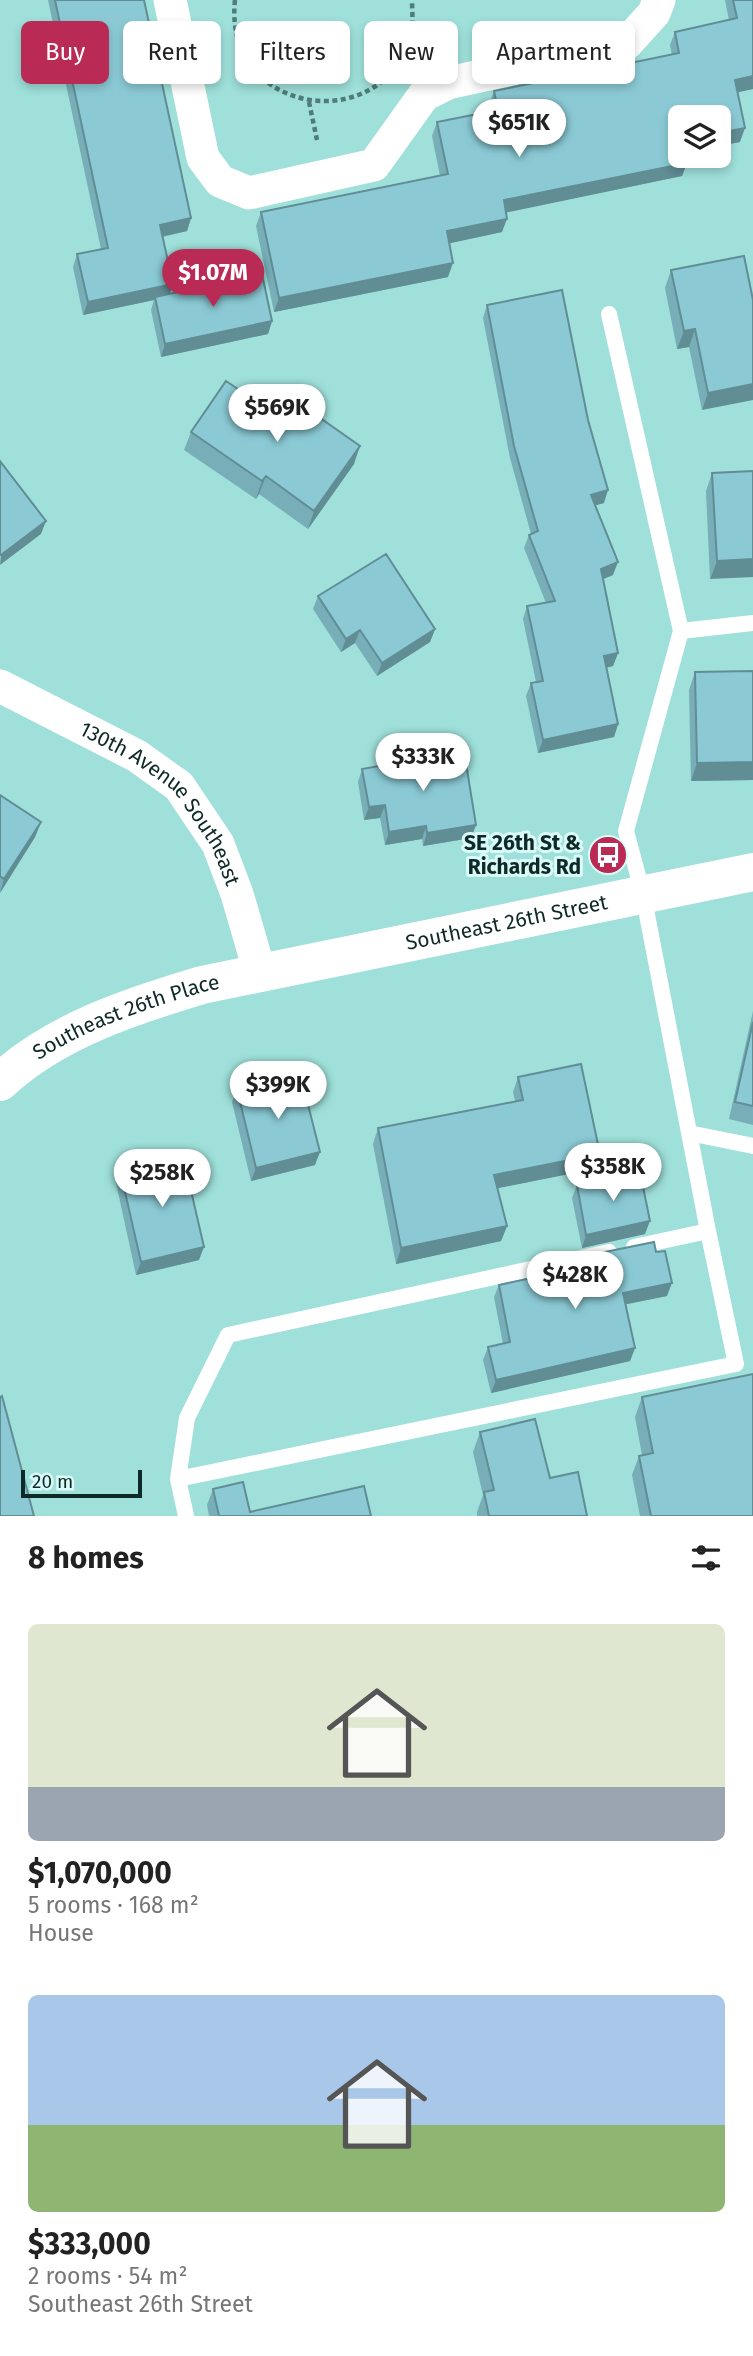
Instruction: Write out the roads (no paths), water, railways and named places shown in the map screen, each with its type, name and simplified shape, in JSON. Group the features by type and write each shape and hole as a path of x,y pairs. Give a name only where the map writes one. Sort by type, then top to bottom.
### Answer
{"street":[{"path":"170,0 203,158 220,181 249,193 374,165 424,95 448,83 626,44 654,13 659,0"},
{"name":"130th Avenue Southeast","path":"0,686 137,756 179,786 218,844 237,894 260,972"},
{"name":"Southeast 26th Street","path":"260,972 753,872"},
{"name":"Southeast 26th Place","path":"0,1082 58,1041 117,1013 202,985 260,972"}],"lane":[{"path":"178,1479 736,1364 643,894 626,831 681,631 609,314"},
{"path":"681,631 753,623"},
{"path":"689,1133 753,1146"},
{"path":"186,1516 178,1479 187,1418 228,1335 708,1231"}],"place":[{"name":"SE 26th St & Richards Rd","path":"608,855"}]}
